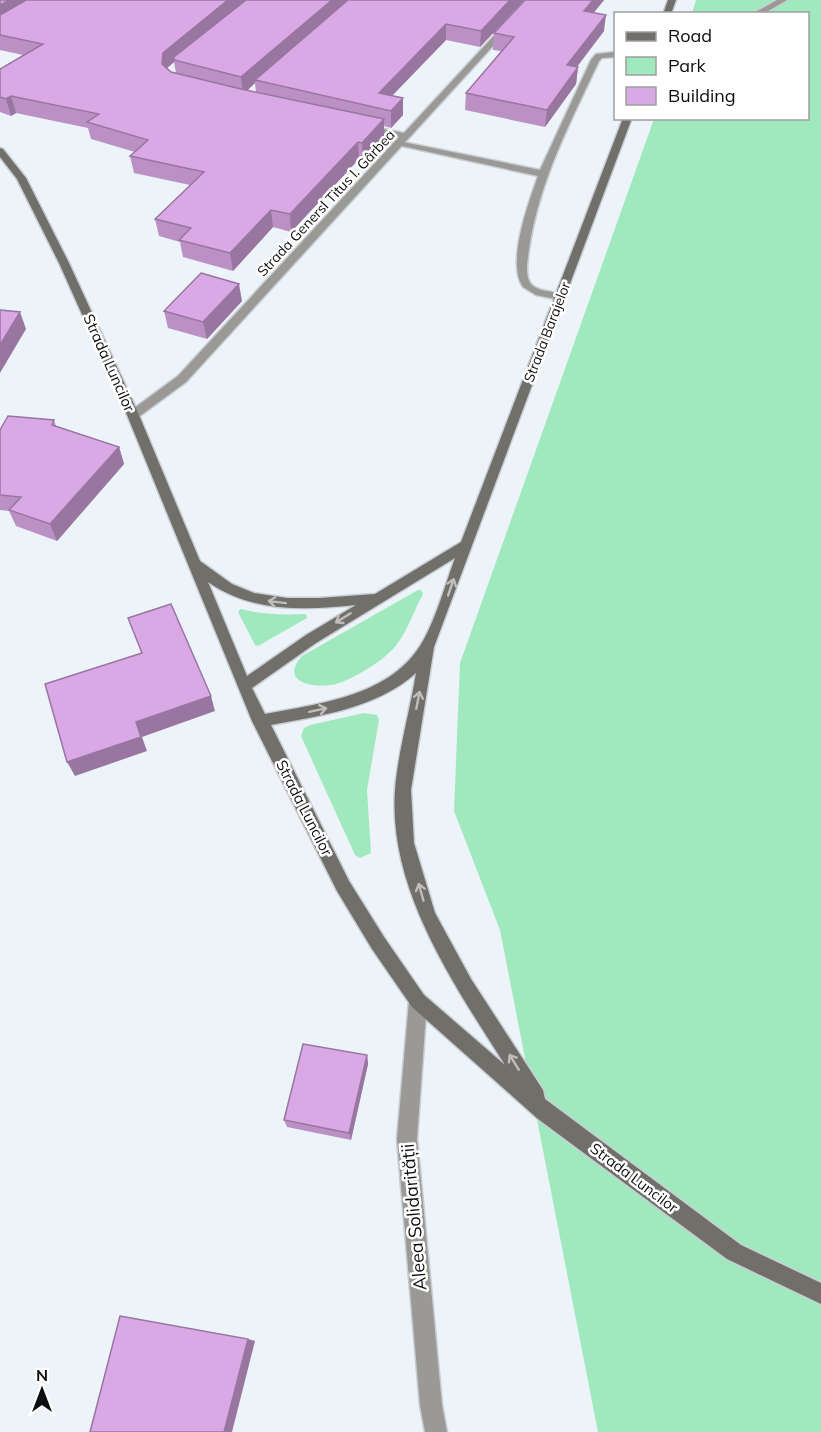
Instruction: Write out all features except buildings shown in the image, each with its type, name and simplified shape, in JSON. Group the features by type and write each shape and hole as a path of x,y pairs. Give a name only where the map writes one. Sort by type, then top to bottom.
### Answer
{"main road":[{"name":"Strada Barajelor","path":"260,721 346,704 384,687 410,671 429,642 444,609 465,546 627,120"},
{"name":"Strada Luncilor","path":"0,152 21,178 64,263 133,416 260,721 344,886 378,943 418,1001 545,1112 734,1252 821,1294"},
{"path":"244,686 285,656 377,597 465,546"},
{"path":"194,564 236,592 266,601 298,605 377,597"},
{"path":"429,642 403,790 406,843 427,915 465,985 545,1112"}],"street":[{"name":"Strada Genersl Titus I. Gârbea","path":"133,416 182,379 531,0"},
{"path":"767,4 783,0"},
{"path":"560,297 530,289 523,280 522,256 544,174 595,60 599,56 614,54"},
{"path":"359,126 402,140 544,174"},
{"name":"Aleea Solidarității","path":"418,1001 407,1138 431,1405 436,1432"}],"green space":[{"path":"696,0 821,0 821,1432 598,1432 500,930 454,811 460,663 654,120 809,120 809,12 692,12"},
{"path":"421,590 423,594 401,638 393,649 371,667 354,677 331,685 312,685 297,679 294,673 302,656"},
{"path":"241,609 274,614 306,614 307,618 258,646 255,645 238,612"},
{"path":"364,713 377,715 379,720 367,790 371,853 360,858 355,855 301,736 304,728 310,725"}]}
